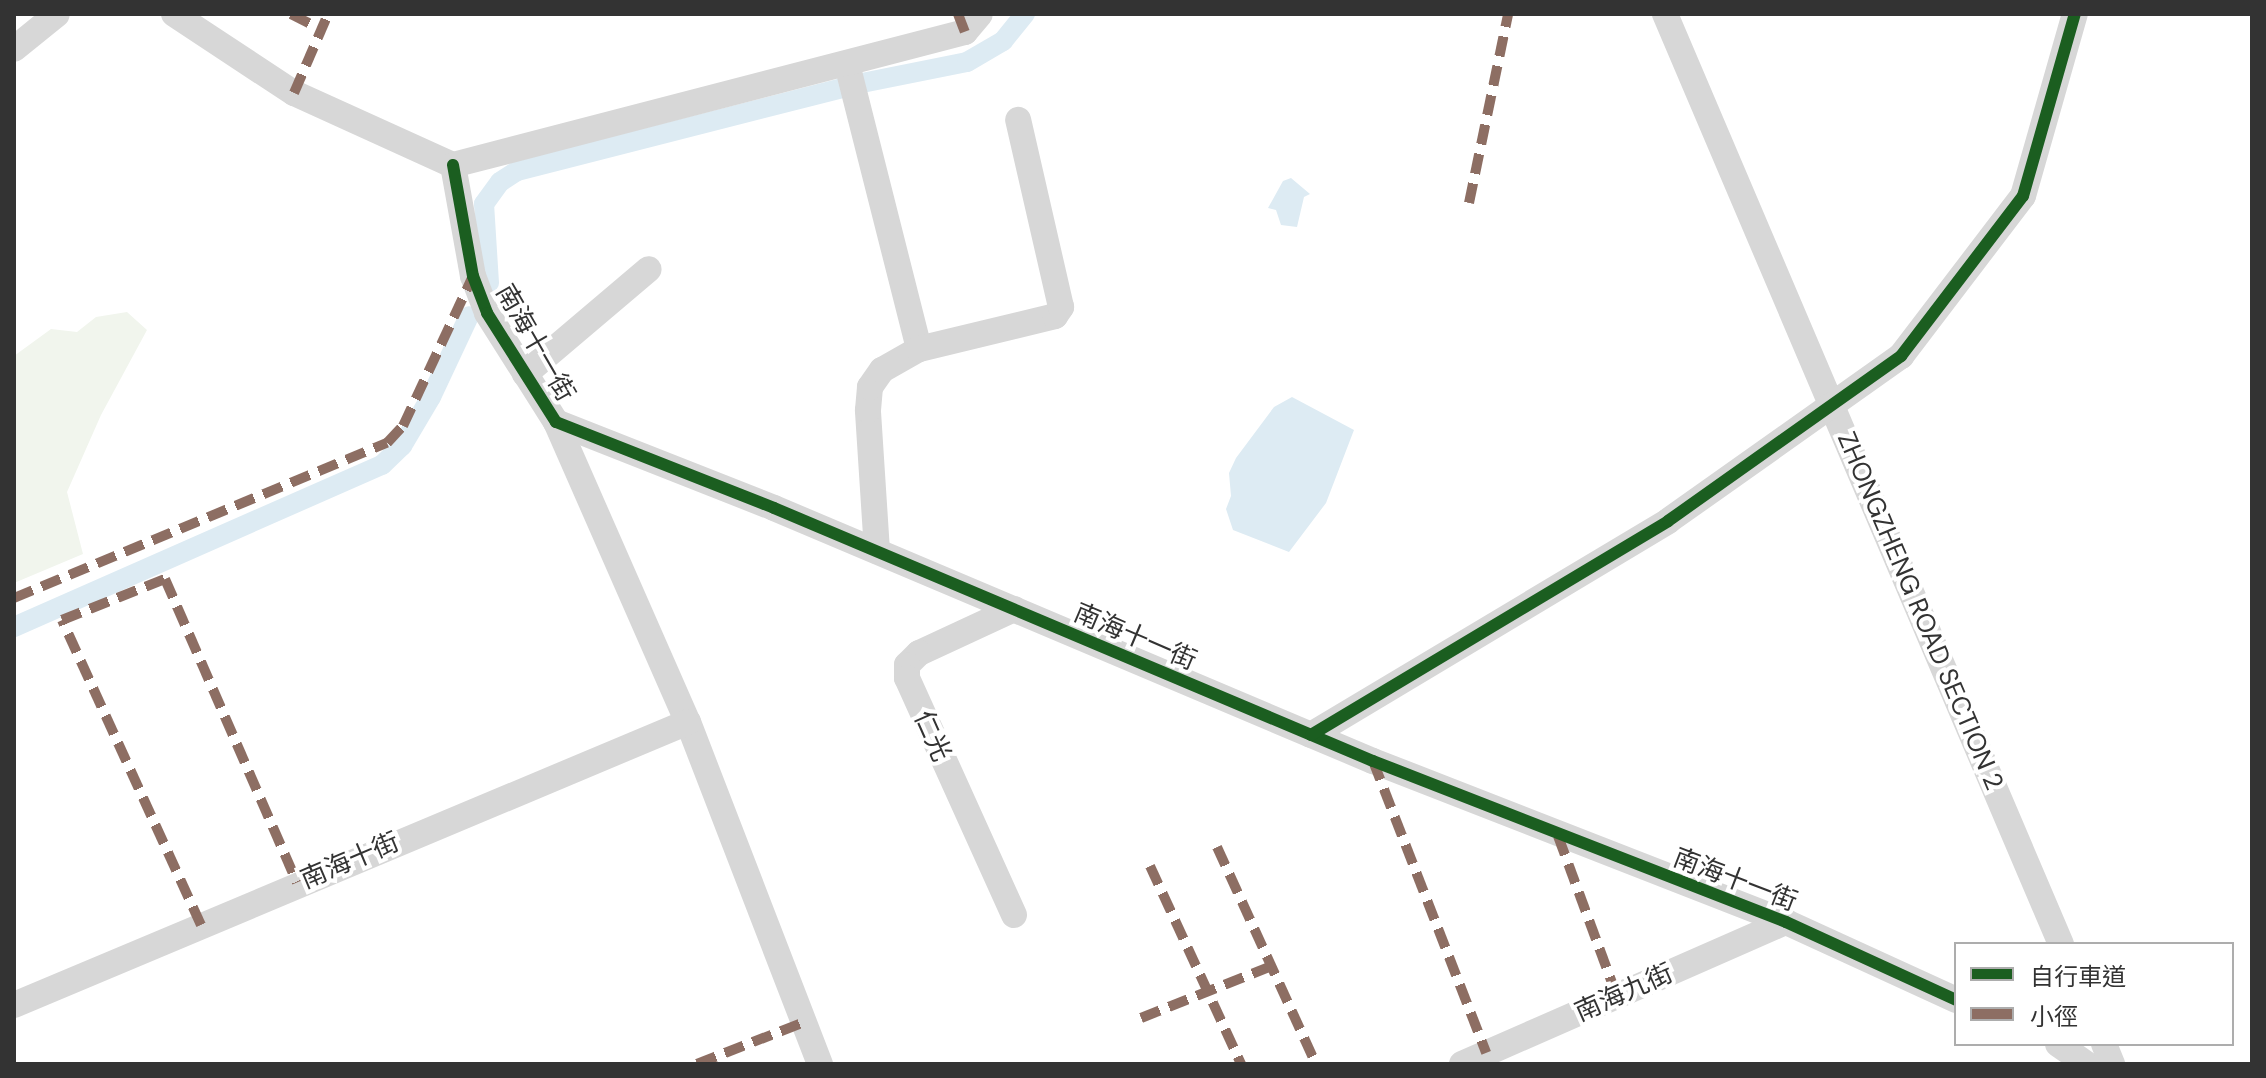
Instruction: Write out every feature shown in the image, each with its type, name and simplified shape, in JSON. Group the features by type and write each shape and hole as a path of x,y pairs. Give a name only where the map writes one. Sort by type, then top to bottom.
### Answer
{"street":[{"path":"14,49 57,14"},
{"path":"174,14 294,93 453,165 965,32 980,14"},
{"name":"ZHONGZHENG ROAD SECTION 2","path":"1665,14 2060,942"},
{"path":"1311,735 1668,521 1834,408 1901,356 2023,196 2075,14"},
{"path":"847,64 919,349"},
{"path":"877,551 870,387 882,370 919,349 1055,316 1061,307 1018,120"},
{"name":"南海十一街","path":"453,165 473,276 487,313 556,422 877,551 1311,735 1786,922 1954,999"},
{"path":"525,374 649,269"},
{"path":"556,422 688,722 820,1064"},
{"name":"仁光","path":"1014,609 919,653 907,665 907,678 1014,915"},
{"name":"南海十街","path":"14,1005 688,722"},
{"name":"南海九街","path":"1462,1064 1786,922"},
{"path":"2061,1046 2087,1064"}],"shaded area":[{"path":"1291,178 1310,194 1304,197 1297,227 1281,225 1276,210 1268,208 1283,181"},
{"path":"127,312 147,330 101,415 67,492 83,554 14,583 14,356 51,329 77,332 96,317"},
{"path":"1292,397 1354,430 1326,503 1289,552 1233,530 1226,509 1231,496 1229,473 1236,458 1274,407"}],"waterway":[{"path":"862,83 967,62 1003,41 1025,14"},
{"path":"489,283 484,204 500,182 517,171 847,87"},
{"path":"14,627 382,465 402,446 431,397 469,316"}],"marked path":[{"path":"291,14 323,30"},
{"path":"294,93 328,14"},
{"path":"958,14 965,32"},
{"path":"1469,203 1508,14"},
{"path":"14,598 387,443 403,426 473,276"},
{"path":"201,925 62,620 165,579 297,883"},
{"path":"1373,761 1486,1053"},
{"path":"1558,836 1617,996"},
{"path":"1217,847 1316,1064"},
{"path":"1150,866 1241,1064"},
{"path":"1141,1018 1274,965"},
{"path":"697,1064 804,1022"}],"cycle path":[{"path":"1311,735 1668,521 1901,356 2023,196 2075,14"},
{"path":"453,165 473,276 487,313 556,422 774,508 1373,761 1786,922 1954,999"}]}
